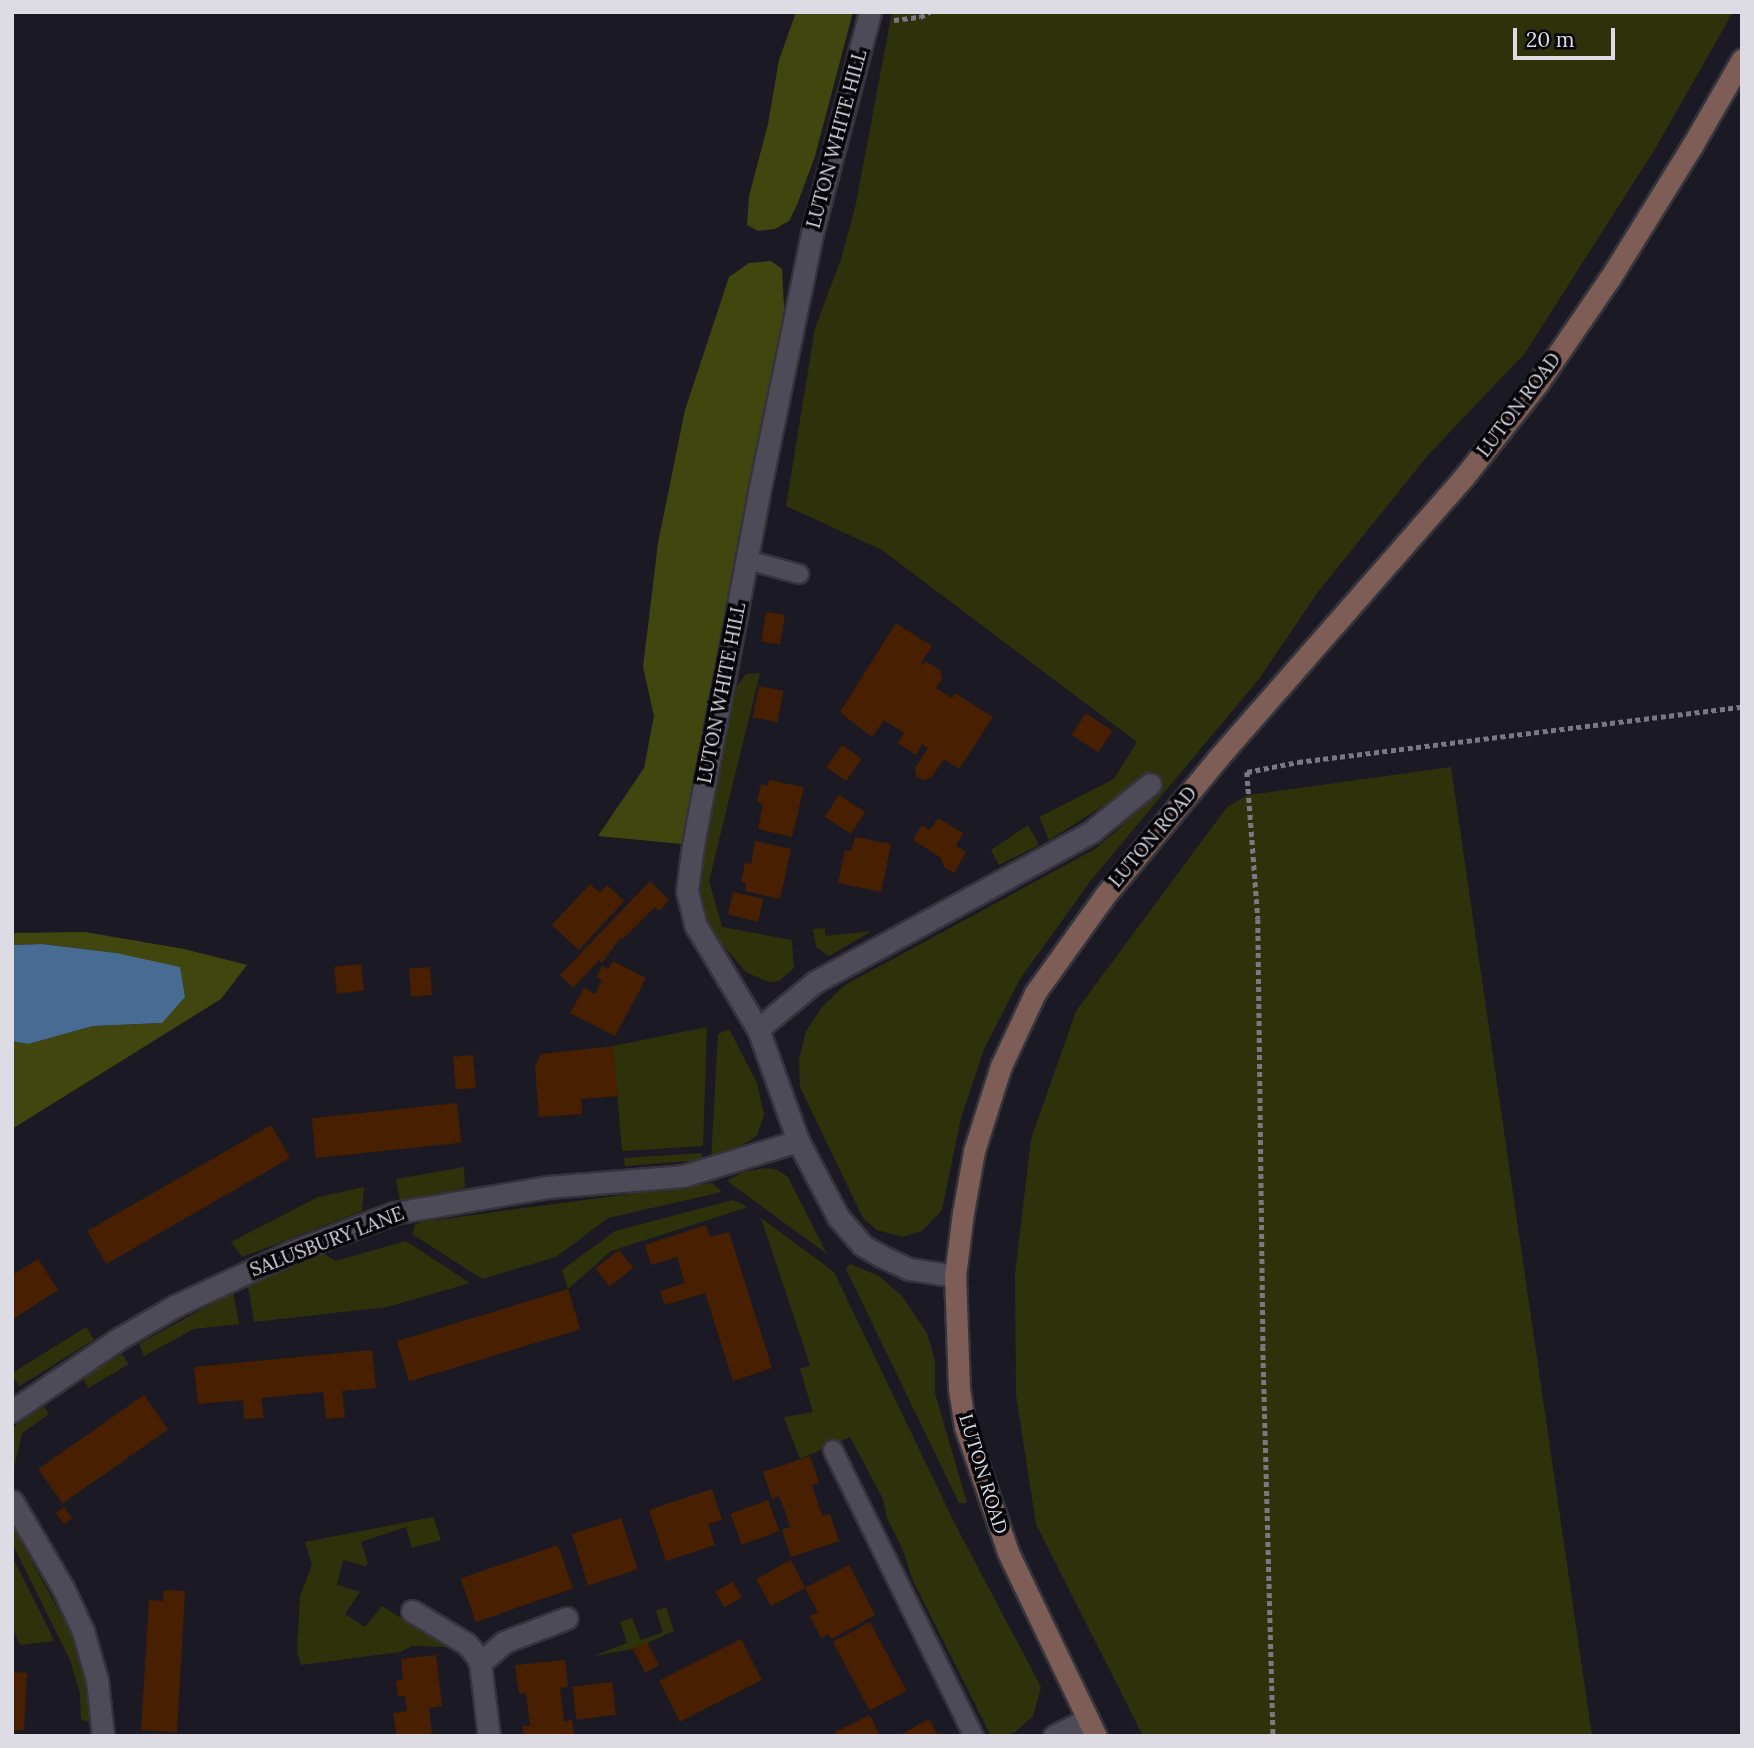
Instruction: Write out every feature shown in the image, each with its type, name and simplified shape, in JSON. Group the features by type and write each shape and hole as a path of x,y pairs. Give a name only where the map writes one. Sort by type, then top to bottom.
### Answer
{"street":[{"name":"LUTON WHITE HILL","path":"870,12 813,229 692,845 687,891 696,926 758,1029 798,1141 838,1217 862,1245 909,1269 955,1276"},
{"name":"LUTON ROAD","path":"1092,1728 1008,1552 965,1427 956,1350 955,1276 974,1151 1001,1066 1035,993 1106,894 1218,758 1464,477 1538,383 1637,234 1742,59"},
{"path":"758,1029 815,982 1091,832 1150,785"},
{"name":"SALUSBURY LANE","path":"12,1410 120,1338 175,1306 291,1252 394,1213 547,1187 683,1176 798,1141"},
{"path":"12,1501 51,1566 83,1631 97,1680 103,1736"},
{"path":"412,1611 467,1644 480,1663 489,1736"},
{"path":"480,1663 504,1642 567,1618"},
{"path":"1055,1736 1092,1728"}],"lane":[{"path":"747,561 799,574"},
{"path":"833,1450 974,1736"}],"path":[{"path":"1218,758 1247,772 1298,762 1742,707"},
{"path":"1247,772 1258,919 1263,1346 1273,1736"}],"green space":[{"path":"796,12 853,12 815,156 797,205 789,221 775,229 758,231 747,225 749,196 768,124 779,60"},
{"path":"892,12 1733,12 1655,149 1525,353 1428,455 1318,592 1259,679 1092,879 1020,979 984,1049 961,1118 942,1210 922,1231 902,1237 877,1230 863,1218 800,1087 799,1060 806,1031 822,1007 845,985 1095,849 1121,827 1144,799 1152,775 1049,840 1039,817 1114,779 1137,742 882,550 786,506 815,328 841,259 855,208"},
{"path":"771,261 782,269 785,323 682,844 598,836 644,768 654,716 643,667 658,543 685,410 729,277 749,263"},
{"path":"760,673 709,881 722,927 792,940 794,968 779,981 768,982 746,972 710,930 703,910 700,883 705,815 734,690 746,674"},
{"path":"1451,767 1592,1736 1143,1736 1036,1524 1016,1395 1015,1274 1031,1139 1076,1011 1227,807 1248,795"},
{"path":"1028,825 1039,845 999,865 991,850"},
{"path":"825,928 825,936 872,931 829,956 816,947 813,929"},
{"path":"85,932 184,949 247,965 221,999 12,1129 12,1041 28,1044 93,1026 162,1023 115,953 42,944 12,945 12,933"},
{"path":"707,1027 703,1146 622,1151 613,1046"},
{"path":"729,1029 757,1083 764,1115 757,1135 711,1161 718,1034"},
{"path":"702,1153 702,1160 625,1166 624,1158"},
{"path":"464,1167 465,1188 400,1202 396,1179"},
{"path":"766,1168 778,1170 788,1177 827,1254 727,1181 743,1172"},
{"path":"712,1183 722,1192 608,1218 556,1257 482,1279 412,1234 415,1225 421,1222"},
{"path":"364,1187 362,1211 242,1257 231,1242 318,1197"},
{"path":"733,1200 748,1207 611,1251 568,1289 562,1270 615,1231"},
{"path":"761,1218 834,1272 955,1524 1041,1687 1033,1716 1018,1730 1006,1736 991,1736 913,1581 902,1548 887,1518 883,1499 850,1437 800,1459 784,1417 813,1412 800,1369 810,1365"},
{"path":"406,1241 470,1283 387,1307 254,1322 248,1286 323,1253 335,1261"},
{"path":"850,1264 879,1276 902,1296 927,1333 935,1360 935,1393 967,1503 959,1503 846,1269"},
{"path":"233,1292 239,1324 194,1329 144,1356 139,1344"},
{"path":"86,1327 94,1340 19,1386 12,1373"},
{"path":"122,1354 128,1364 89,1388 83,1378"},
{"path":"44,1406 49,1414 22,1433 12,1477 12,1428"},
{"path":"433,1517 441,1540 412,1548 406,1527 361,1542 368,1563 365,1566 343,1560 337,1585 360,1592 345,1614 365,1627 382,1606 447,1647 412,1646 400,1652 301,1665 297,1652 300,1596 312,1565 305,1542"},
{"path":"12,1525 78,1646 88,1678 93,1722 81,1720 80,1693 70,1660 12,1543"},
{"path":"12,1556 54,1641 20,1645 12,1626"},
{"path":"666,1607 674,1631 633,1649 593,1656 627,1643 620,1622 632,1618 641,1640 663,1632 656,1611"}],"water":[{"path":"42,944 116,953 180,967 185,997 162,1023 93,1026 28,1044 12,1041 12,945"}],"building":[{"path":"766,612 785,615 780,645 761,642"},
{"path":"896,623 932,646 920,665 927,662 940,670 942,679 936,688 952,698 955,693 993,717 959,769 944,759 931,778 923,780 916,776 915,768 928,748 922,744 916,755 898,743 904,733 884,720 872,737 840,712"},
{"path":"759,686 784,691 777,722 753,717"},
{"path":"1086,713 1113,731 1098,752 1071,735"},
{"path":"842,745 862,759 846,781 827,767"},
{"path":"769,780 804,787 792,837 758,829 763,804 757,802 761,784 768,786"},
{"path":"839,795 865,812 851,834 825,817"},
{"path":"938,818 963,833 956,846 966,852 954,873 944,867 941,858 913,840 922,825 930,830"},
{"path":"855,837 891,844 881,892 838,883 845,850 851,851"},
{"path":"755,841 791,849 780,899 745,891 746,883 741,882 745,863 751,864"},
{"path":"650,881 669,900 659,911 655,907 623,939 621,937 602,963 599,960 573,988 560,975"},
{"path":"590,884 600,893 607,885 624,901 579,950 552,925"},
{"path":"733,892 763,899 758,921 728,914"},
{"path":"613,961 646,978 615,1036 570,1013 584,988 595,994 602,980 596,977 602,966 608,969"},
{"path":"361,964 364,991 337,994 334,967"},
{"path":"430,967 432,995 411,996 409,968"},
{"path":"613,1046 618,1096 581,1099 582,1114 539,1117 535,1067 541,1054"},
{"path":"473,1055 476,1088 456,1090 453,1057"},
{"path":"457,1103 461,1143 316,1158 312,1118"},
{"path":"271,1125 290,1158 106,1264 87,1231"},
{"path":"706,1225 710,1237 729,1232 772,1368 733,1381 705,1293 665,1305 660,1291 685,1283 677,1257 651,1265 645,1245"},
{"path":"619,1250 633,1268 610,1287 595,1268"},
{"path":"38,1259 58,1290 12,1320 12,1275"},
{"path":"568,1289 580,1329 409,1381 397,1341"},
{"path":"372,1350 376,1388 342,1391 345,1417 326,1419 323,1392 261,1398 264,1418 244,1419 243,1400 198,1404 194,1367"},
{"path":"144,1395 168,1429 62,1503 38,1469"},
{"path":"810,1456 819,1483 812,1485 822,1516 830,1514 839,1541 791,1557 782,1530 790,1527 785,1511 779,1496 772,1499 763,1472"},
{"path":"712,1489 722,1520 708,1524 715,1545 666,1561 649,1510"},
{"path":"768,1500 779,1531 742,1545 730,1514"},
{"path":"64,1507 72,1518 64,1524 56,1513"},
{"path":"621,1518 638,1569 588,1585 572,1534"},
{"path":"558,1545 573,1588 476,1622 461,1579"},
{"path":"791,1560 805,1588 771,1606 756,1579"},
{"path":"849,1565 875,1615 831,1639 828,1634 821,1638 810,1616 818,1612 805,1588"},
{"path":"733,1582 742,1598 724,1607 716,1592"},
{"path":"164,1590 185,1591 177,1732 141,1730 149,1600 163,1601"},
{"path":"870,1622 907,1691 870,1711 833,1642"},
{"path":"741,1639 762,1680 680,1722 659,1681"},
{"path":"647,1642 659,1665 645,1672 633,1650"},
{"path":"436,1655 442,1706 429,1708 432,1736 397,1736 393,1713 407,1711 405,1696 398,1696 396,1681 403,1680 401,1659"},
{"path":"565,1660 568,1687 560,1688 562,1705 564,1721 572,1720 574,1736 524,1736 522,1726 530,1726 526,1693 519,1694 515,1665"},
{"path":"12,1672 27,1673 24,1730 12,1730"},
{"path":"612,1682 616,1715 576,1720 572,1687"},
{"path":"870,1715 880,1736 837,1736 835,1732"},
{"path":"929,1719 938,1736 898,1736"}]}
